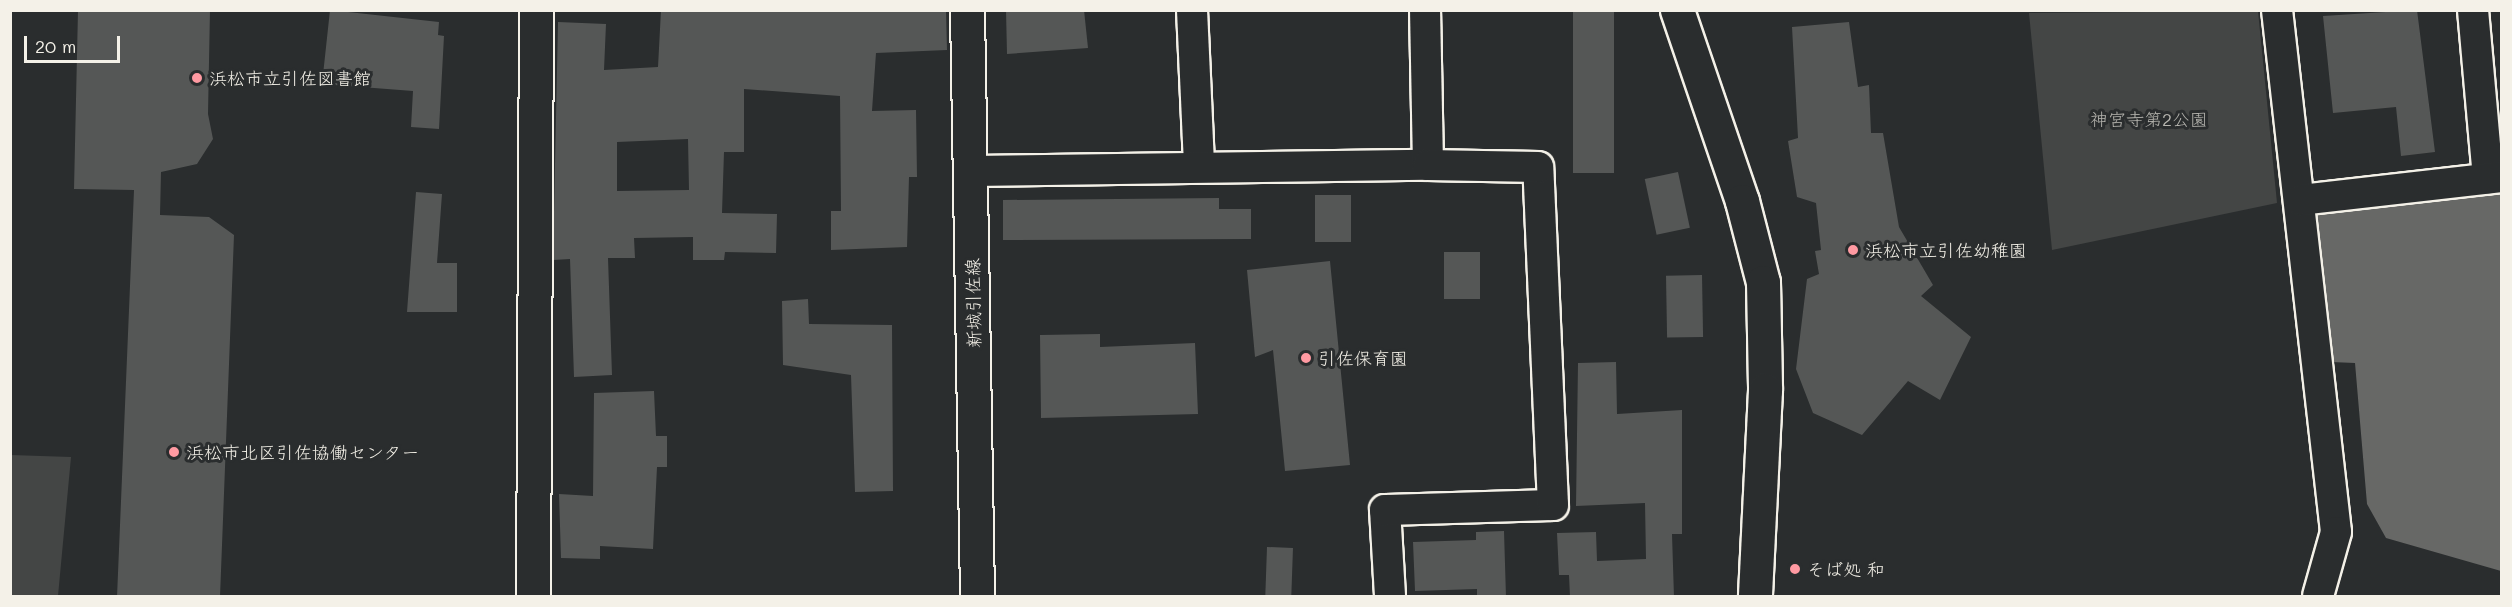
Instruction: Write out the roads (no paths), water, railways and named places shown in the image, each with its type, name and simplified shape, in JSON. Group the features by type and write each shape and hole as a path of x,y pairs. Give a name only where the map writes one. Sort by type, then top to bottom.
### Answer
{"street":[{"path":"533,597 536,10"},
{"name":"新城引佐線","path":"967,10 977,597"},
{"path":"1192,10 1199,167"},
{"path":"1425,10 1428,165"},
{"path":"1677,10 1742,201 1763,282 1765,390 1755,597"},
{"path":"2277,10 2301,200 2336,532 2318,597"},
{"path":"2301,200 2495,177 2474,10"},
{"path":"970,171 1428,165 1538,167 1552,505 1385,510 1390,597"}],"place":[{"name":"浜松市立引佐図書館","path":"197,78"},
{"name":"浜松市立引佐幼稚園","path":"1853,250"},
{"name":"引佐保育園","path":"1306,358"},
{"name":"浜松市北区引佐協働センター","path":"174,452"},
{"name":"そば処 和","path":"1795,569"}],"park label":[{"name":"神宮寺第2公園","path":"2149,119"}]}
